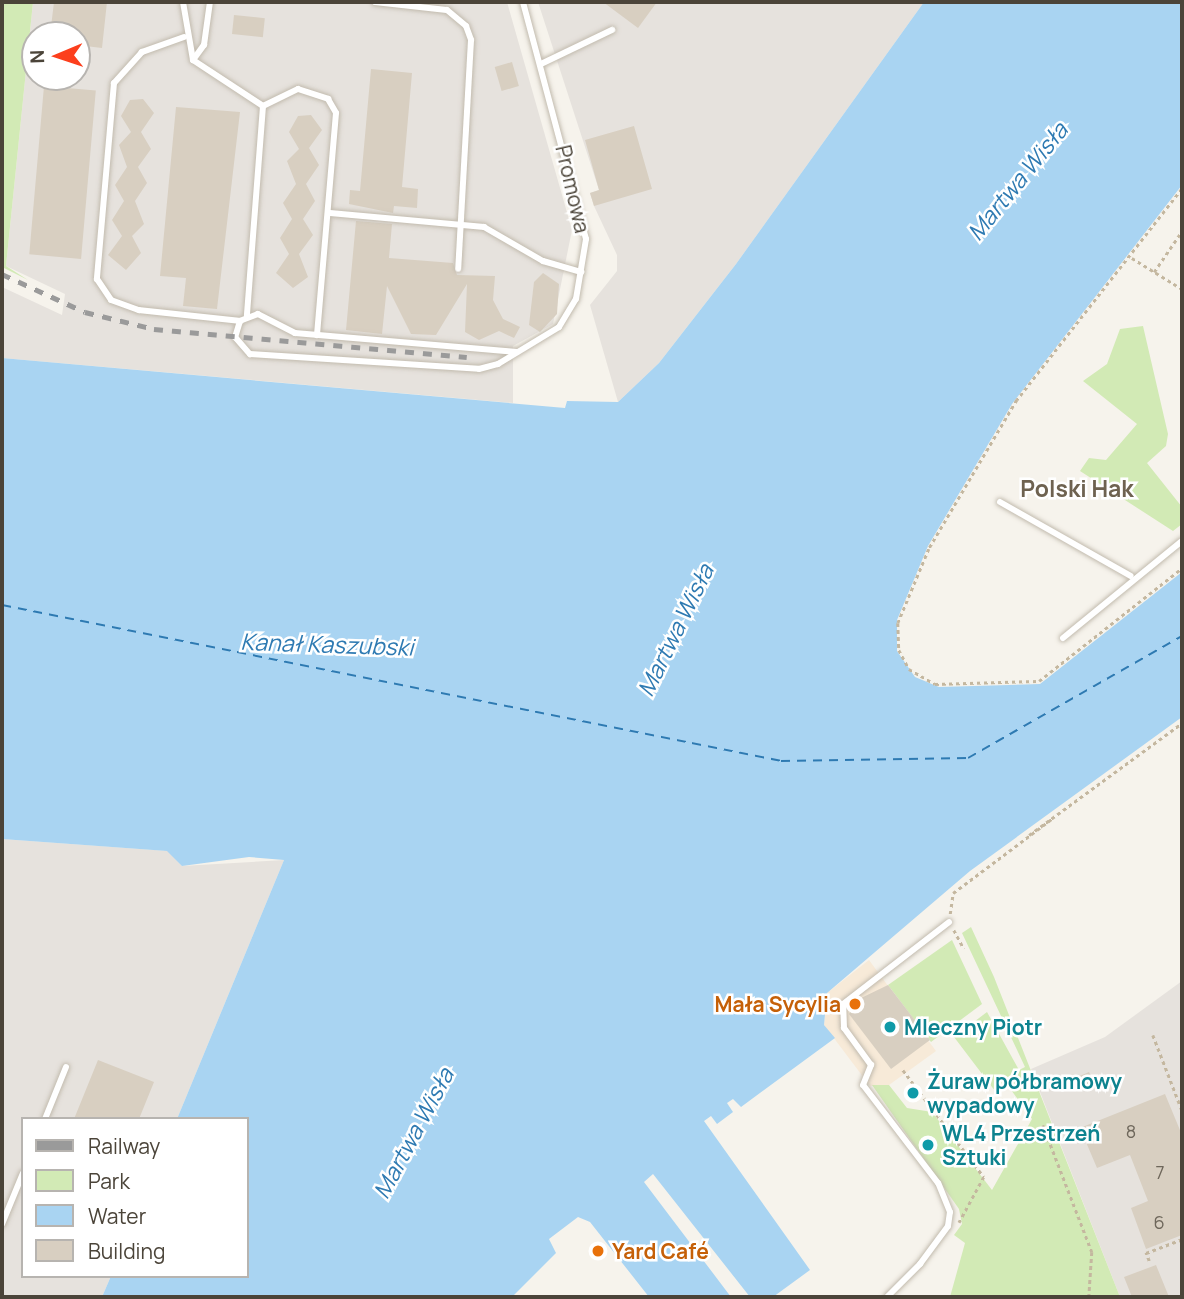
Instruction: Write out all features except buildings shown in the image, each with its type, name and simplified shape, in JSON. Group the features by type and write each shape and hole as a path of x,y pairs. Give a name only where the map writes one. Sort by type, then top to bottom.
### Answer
{"lane":[{"path":"183,2 184,37 193,60 262,106"},
{"path":"193,60 204,45 210,2"},
{"path":"375,2 432,5 458,16 471,40 458,269"},
{"name":"Promowa","path":"240,321 235,343 250,354 462,369 498,364 548,336 568,316 582,272 583,222 523,2"},
{"path":"541,64 612,30"},
{"path":"184,37 142,52 114,83 97,279 111,300 139,310 240,321 247,315 262,106"},
{"path":"262,106 298,89 328,99 338,135 317,335"},
{"path":"330,213 498,231 543,261 582,272"},
{"path":"247,315 317,335 517,352"},
{"path":"1000,502 1131,576"},
{"path":"1063,638 1131,576 1182,541"},
{"path":"887,1297 948,1226 950,1212 938,1183 863,1085 871,1065 844,1028 843,1004 950,922"},
{"path":"46,1117 66,1067"},
{"path":"2,1224 21,1178"}],"path":[{"path":"1182,189 1017,400 955,506 898,623 899,650 909,668 935,684 1039,681 1182,568"},
{"path":"1154,272 1182,231"},
{"path":"1130,257 1182,289"},
{"path":"950,922 953,893 1182,723"},
{"path":"958,936 964,949"},
{"path":"1153,1035 1182,1110"},
{"path":"903,1070 985,1183 964,1218 948,1226"},
{"path":"1043,1125 1093,1252 1089,1297"},
{"path":"1149,1261 1146,1253 1182,1239"}],"shaded area":[{"path":"33,2 507,2 572,230 553,324 513,346 513,403 2,358 2,287 62,315 65,294 6,266 24,91 91,91 91,21 31,21"},
{"path":"538,2 924,2 736,264 659,363 618,402 590,305 617,271 617,255 594,206 590,193 599,190"},
{"path":"2,839 168,851 182,866 284,860 178,1117 21,1117 21,1278 110,1278 102,1297 2,1297"},
{"path":"869,960 936,1051 889,1085 870,1086 824,1025 827,993"},
{"path":"1182,981 1182,1297 1120,1297 1031,1069 1105,1037"}],"green space":[{"path":"2,2 33,2 31,21 21,21 21,91 24,91 6,266 28,280 2,267"},
{"path":"1143,326 1168,434 1166,446 1147,463 1182,507 1182,524 1173,531 1080,471 1089,458 1106,460 1137,424 1083,381 1107,364 1120,329"},
{"path":"971,927 994,977 1120,1297 950,1297 965,1243 954,1235 962,1224 959,1209 872,1085 889,1085 907,1108 932,1112 992,1190 1032,1119 1006,1083 995,1091 954,1037 987,1012 1019,1070 1025,1067 962,933"},
{"path":"952,940 982,1004 931,1042 888,985"}],"water":[{"path":"924,2 1182,2 1182,185 1012,404 928,546 897,620 897,651 915,677 939,687 1040,684 1182,572 1182,717 970,871 827,993 824,1025 835,1038 741,1107 733,1099 727,1103 733,1112 717,1124 711,1116 704,1121 810,1270 773,1297 750,1297 653,1174 644,1182 731,1297 649,1297 590,1222 578,1217 549,1239 556,1253 512,1297 102,1297 110,1278 248,1278 248,1117 178,1117 284,860 249,857 182,866 167,851 2,839 2,358 565,408 567,401 618,402 659,363 736,264"}],"ferry route":[{"path":"2,605 781,761 968,758 1182,636"}],"railway":[{"path":"2,274 85,312 154,329 467,357"}],"place":[{"name":"Mała Sycylia","path":"855,1004"},
{"name":"Mleczny Piotr","path":"890,1027"},
{"name":"Żuraw półbramowy wypadowy","path":"913,1093"},
{"name":"WL4 Przestrzeń Sztuki","path":"928,1145"},
{"name":"Yard Café","path":"598,1251"}],"district":[{"name":"Polski Hak","path":"1077,488"}],"water label":[{"name":"Martwa Wisła","path":"1017,181"},
{"name":"Martwa Wisła","path":"675,630"},
{"name":"Kanał Kaszubski","path":"327,644"},
{"name":"Martwa Wisła","path":"413,1133"}]}
